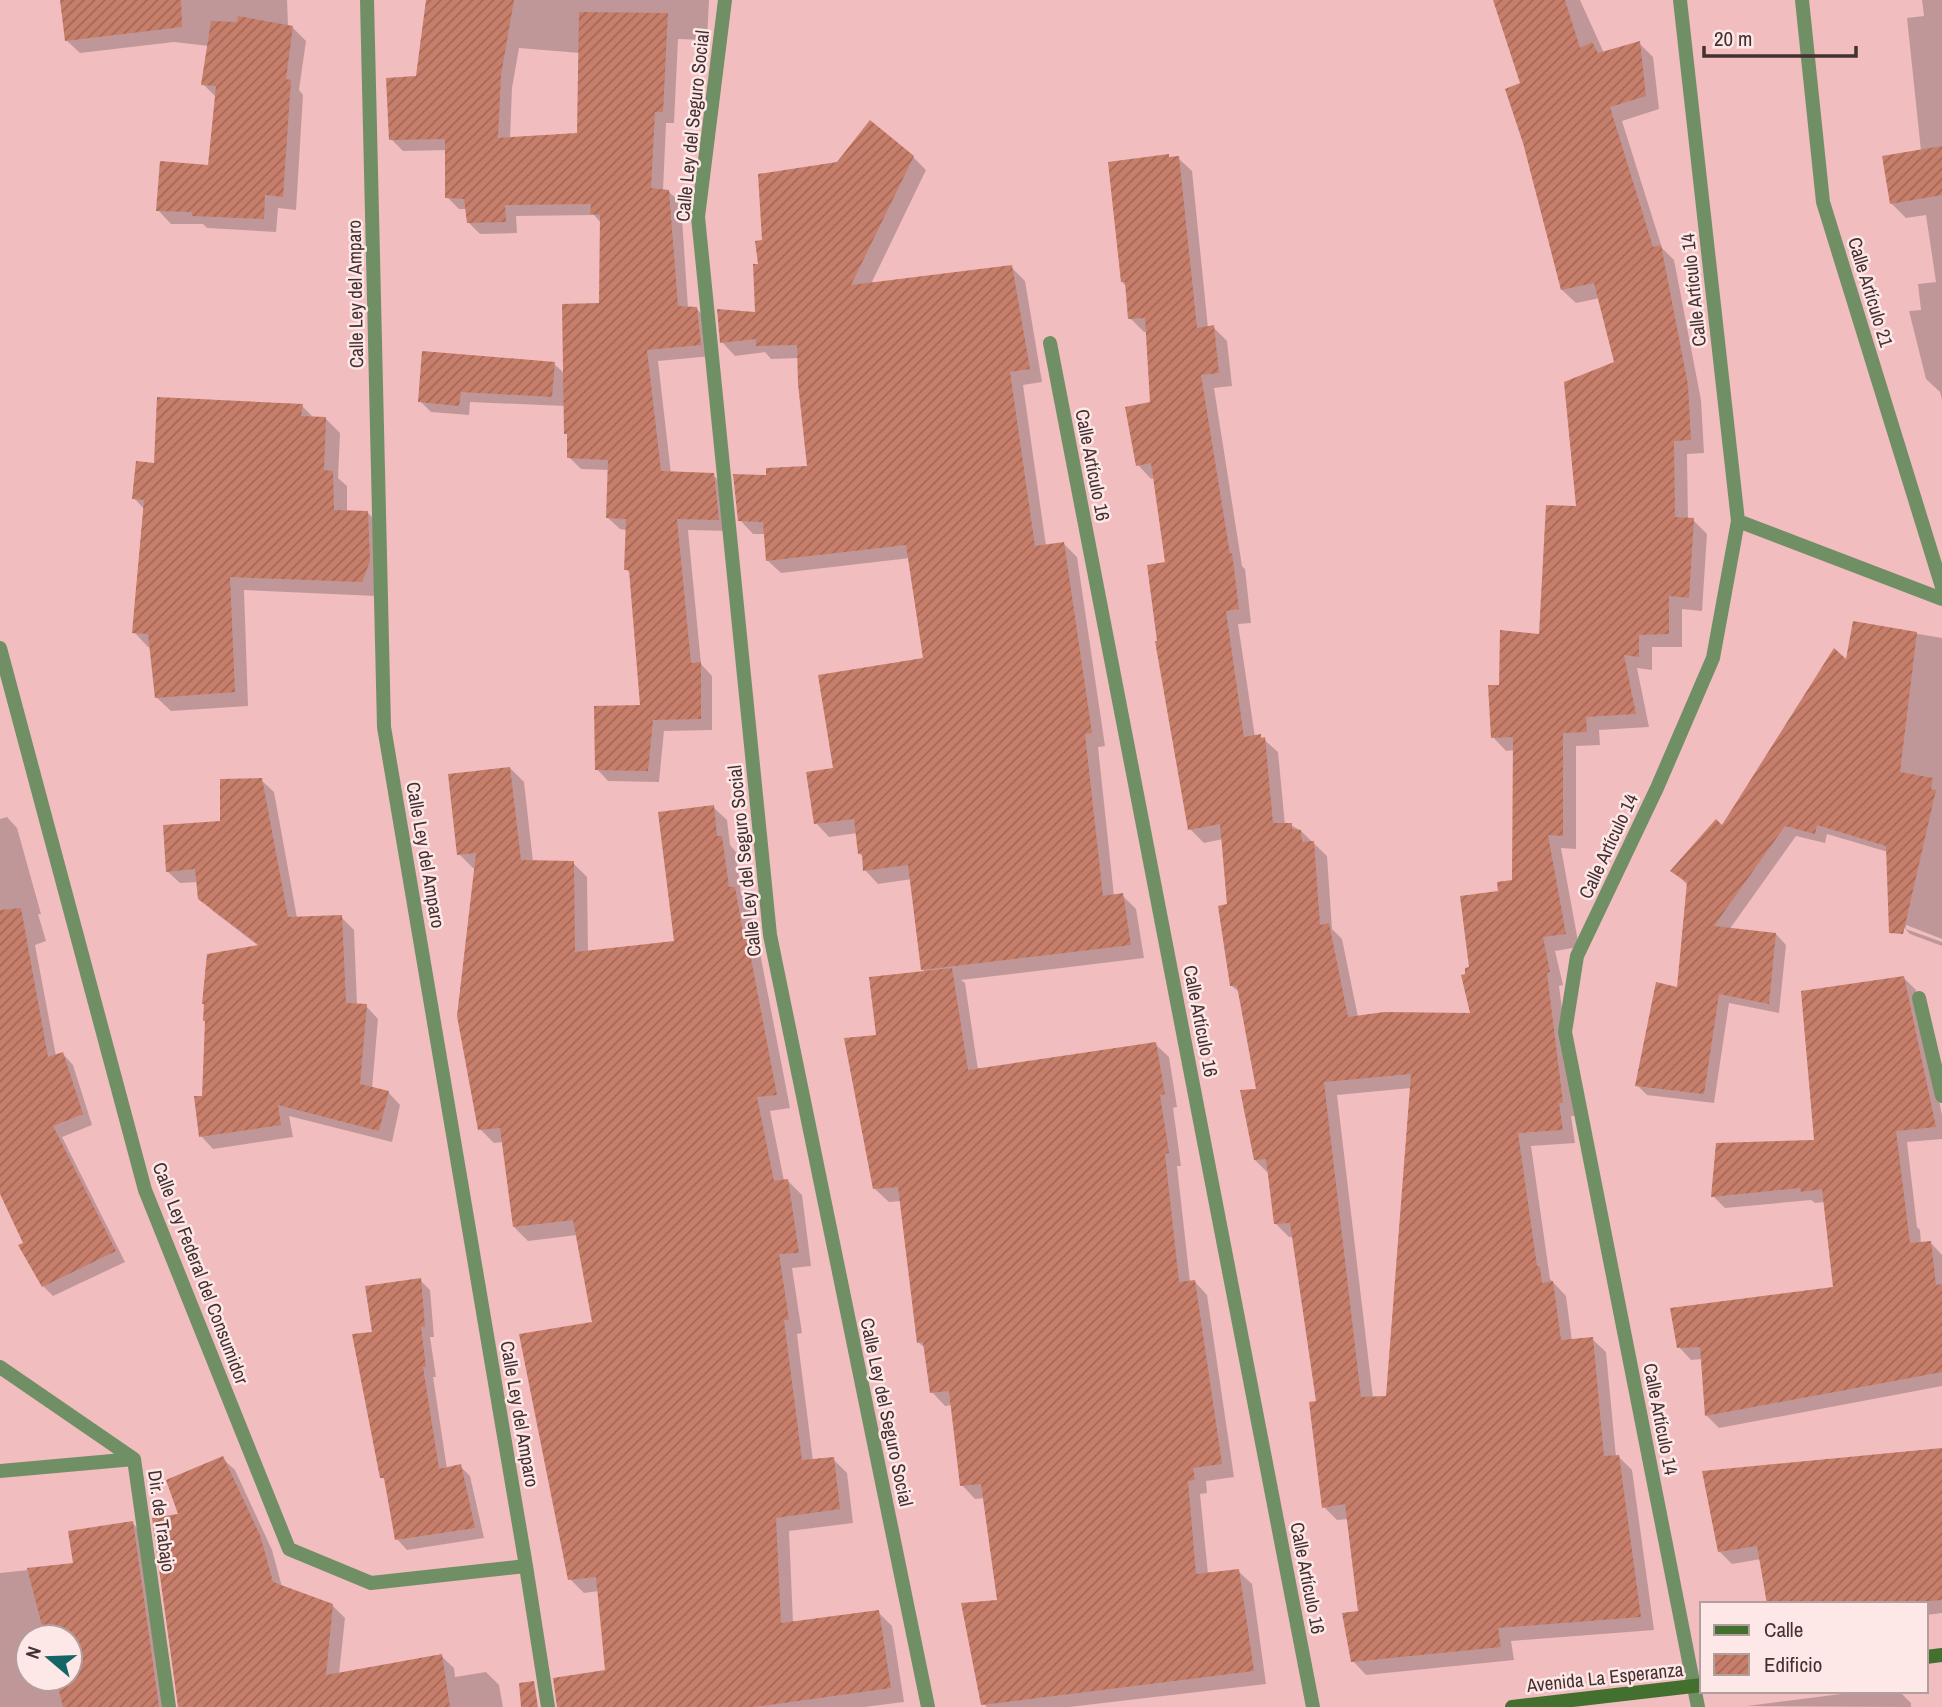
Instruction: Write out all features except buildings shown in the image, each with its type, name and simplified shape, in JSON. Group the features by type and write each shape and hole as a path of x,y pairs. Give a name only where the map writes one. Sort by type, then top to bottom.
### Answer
{"street":[{"name":"Calle Ley del Amparo","path":"367,0 384,727 548,1707"},
{"name":"Calle Ley del Seguro Social","path":"725,0 698,217 770,935 928,1707"},
{"name":"Calle Artículo 14","path":"1680,0 1738,521 1713,658 1657,788 1577,956 1565,1032 1698,1686 1698,1707"},
{"name":"Calle Artículo 21","path":"1802,0 1823,202 1942,587"},
{"name":"Calle Artículo 16","path":"1050,343 1313,1707"},
{"path":"1738,521 1942,599"},
{"name":"Calle Ley Federal del Consumidor","path":"0,648 145,1190 289,1549 371,1583 526,1566"},
{"path":"1919,998 1942,1096"},
{"name":"Dir. de Trabajo","path":"0,1367 134,1460 169,1707"},
{"path":"0,1471 134,1460"},
{"name":"Avenida La Esperanza","path":"1512,1707 1698,1686"}]}
